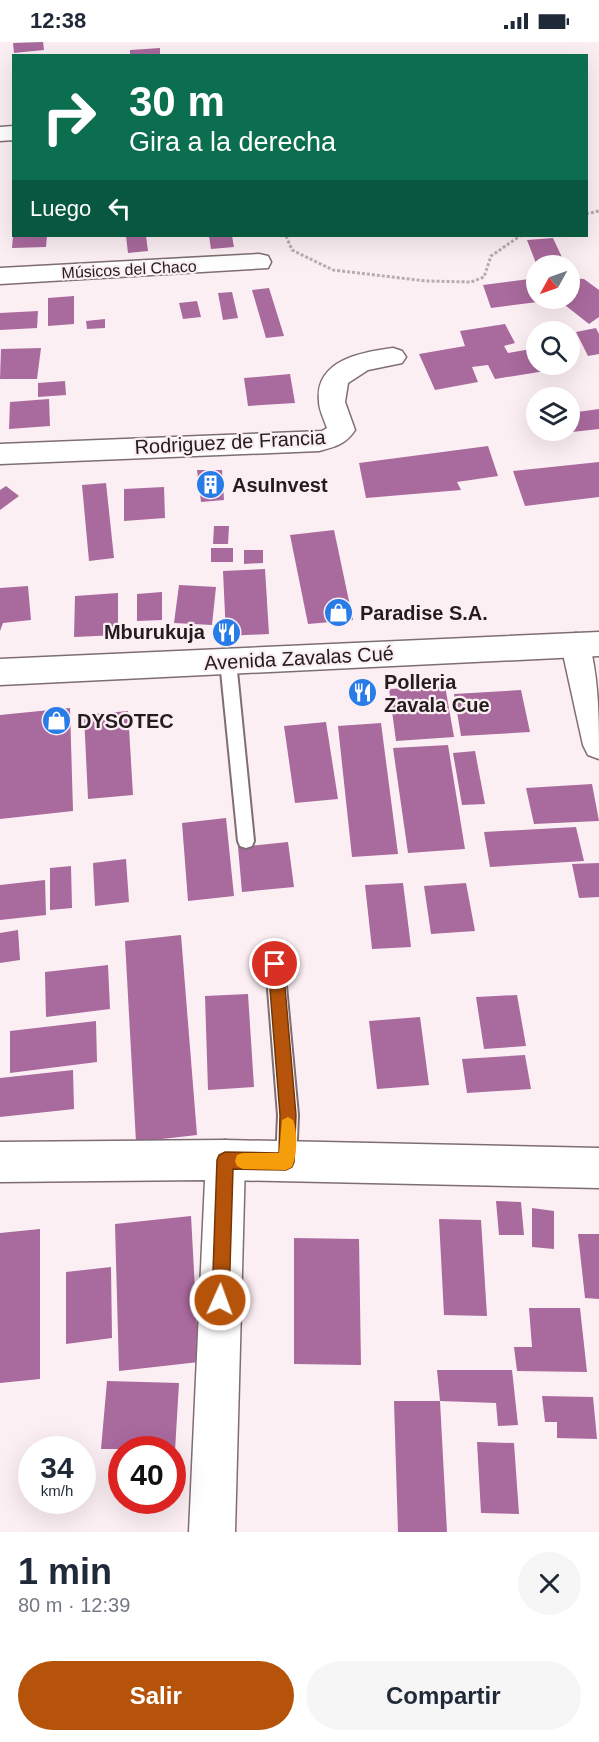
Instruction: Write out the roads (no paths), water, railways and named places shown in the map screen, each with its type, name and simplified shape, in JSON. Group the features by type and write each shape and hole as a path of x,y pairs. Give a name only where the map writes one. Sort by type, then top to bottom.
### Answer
{"street":[{"name":"Músicos del Chaco","path":"0,276 259,262"},
{"name":"Rodriguez de Francia","path":"0,454 319,441 337,435 341,430 332,403 333,383 342,373 363,360 393,357"},
{"name":"Avenida Zavalas Cué","path":"0,672 587,645"},
{"path":"587,645 599,745"},
{"path":"212,1532 225,1160"},
{"path":"0,1162 225,1160 599,1168"}],"lane":[{"path":"228,662 246,841"},
{"path":"275,964 288,1115 286,1162"}],"place":[{"name":"AsuInvest","path":"211,485"},
{"name":"Paradise S.A.","path":"339,613"},
{"name":"Mburukuja","path":"226,632"},
{"name":"Polleria Zavala Cue","path":"363,693"},
{"name":"DYSOTEC","path":"56,721"}]}
